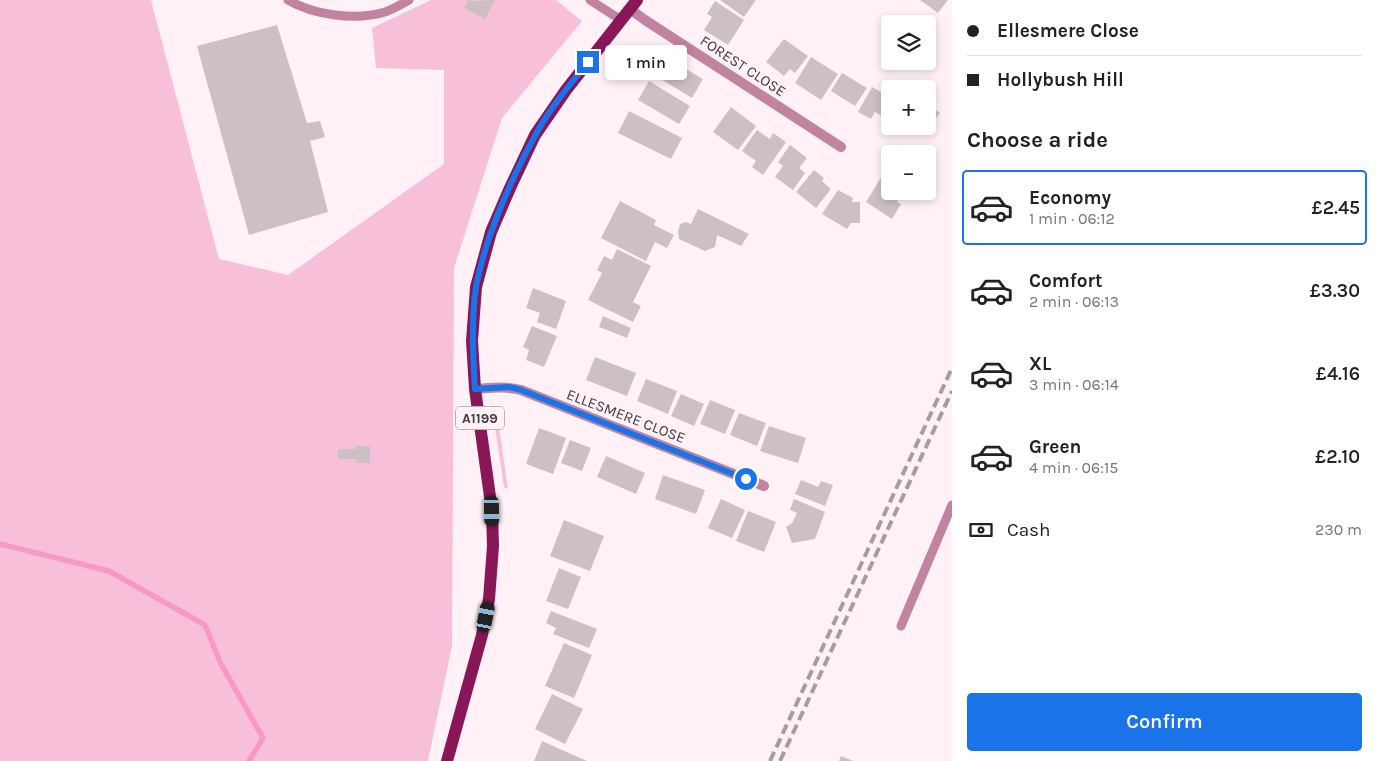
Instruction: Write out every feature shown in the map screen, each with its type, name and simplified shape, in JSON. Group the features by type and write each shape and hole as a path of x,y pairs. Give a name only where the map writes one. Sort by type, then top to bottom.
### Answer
{"main road":[{"name":"A1199","path":"447,761 482,635 489,599 492,511 475,389 472,341 476,287 491,232 535,135 566,90 633,5"}],"street":[{"name":"FOREST CLOSE","path":"633,5 841,147"},
{"name":"ELLESMERE CLOSE","path":"475,389 509,387 521,390 764,486"}],"lane":[{"path":"288,0 310,9 351,17 386,12 410,0"},
{"path":"590,0 621,20"},
{"path":"900,626 952,505"}],"shaded area":[{"path":"0,0 151,0 219,259 288,275 444,164 444,70 376,68 372,28 431,0 556,0 582,21 502,118 454,268 452,646 428,761 0,761"},
{"path":"498,420 508,489 504,487 494,421"}],"building":[{"path":"469,0 495,0 485,19 464,8"},
{"path":"720,0 756,0 744,17"},
{"path":"920,0 948,0 938,13"},
{"path":"715,1 744,20 728,45 704,30 712,17 707,14"},
{"path":"277,25 307,123 320,121 325,137 310,141 328,212 249,235 197,46"},
{"path":"784,39 808,56 795,73 790,69 784,76 766,62"},
{"path":"665,57 703,79 692,98 654,75"},
{"path":"811,57 838,74 821,100 795,83"},
{"path":"842,73 867,88 855,106 831,91"},
{"path":"649,81 690,106 679,124 638,100"},
{"path":"872,87 881,92 881,115 875,112 871,119 858,112"},
{"path":"731,107 756,126 738,150 713,132"},
{"path":"936,110 940,113 936,118"},
{"path":"629,111 682,138 671,159 618,133"},
{"path":"757,130 770,139 773,133 786,142 763,175 752,167 756,161 742,151"},
{"path":"790,145 807,158 799,168 805,173 793,190 775,177 783,166 778,162"},
{"path":"814,170 824,178 822,181 831,189 816,208 796,192"},
{"path":"881,178 881,200 898,200 897,202 901,204 892,219 866,202"},
{"path":"838,190 853,198 852,202 860,202 860,223 851,223 847,229 822,214"},
{"path":"620,201 656,220 654,225 674,235 667,248 655,242 646,261 601,238"},
{"path":"698,209 749,234 741,246 717,235 715,247 705,251 679,239 680,224 686,222 691,224"},
{"path":"617,249 651,266 633,302 641,306 633,322 588,300 602,273 597,270 604,256 612,260"},
{"path":"533,288 566,301 556,329 537,322 540,313 526,308"},
{"path":"603,316 631,328 627,338 599,327"},
{"path":"532,326 557,336 544,367 526,360 529,350 523,347"},
{"path":"595,357 636,373 627,396 586,380"},
{"path":"646,379 677,391 668,414 637,401"},
{"path":"681,394 704,404 694,426 671,416"},
{"path":"710,400 735,410 725,434 700,424"},
{"path":"739,413 766,423 757,446 730,435"},
{"path":"769,426 806,438 798,463 760,451"},
{"path":"539,428 566,438 553,474 526,464"},
{"path":"570,440 591,448 582,471 561,463"},
{"path":"356,446 370,446 370,463 356,463 356,459 338,459 338,449 356,449"},
{"path":"606,456 645,473 636,494 597,477"},
{"path":"663,475 705,490 696,514 655,499"},
{"path":"801,480 818,487 821,481 833,485 825,506 795,494"},
{"path":"721,499 745,510 732,538 708,528"},
{"path":"794,499 825,512 815,539 792,543 786,527 792,523 797,513 790,510"},
{"path":"748,511 776,522 764,552 736,541"},
{"path":"564,520 604,536 590,571 550,556"},
{"path":"559,568 581,577 568,609 546,601"},
{"path":"551,611 597,629 589,648 553,634 556,628 546,623"},
{"path":"564,643 592,655 574,698 545,686"},
{"path":"552,694 583,709 565,744 535,729"},
{"path":"542,741 587,761 534,761"},
{"path":"841,756 853,761 839,761"}],"waterway":[{"path":"0,544 109,571 205,625 221,664 263,738 249,761"}],"railway":[{"path":"770,761 952,368"},
{"path":"780,761 952,391"}],"route":[{"path":"588,62 535,135 491,232 476,287 472,341 475,389 509,387 521,390 746,479"}]}
